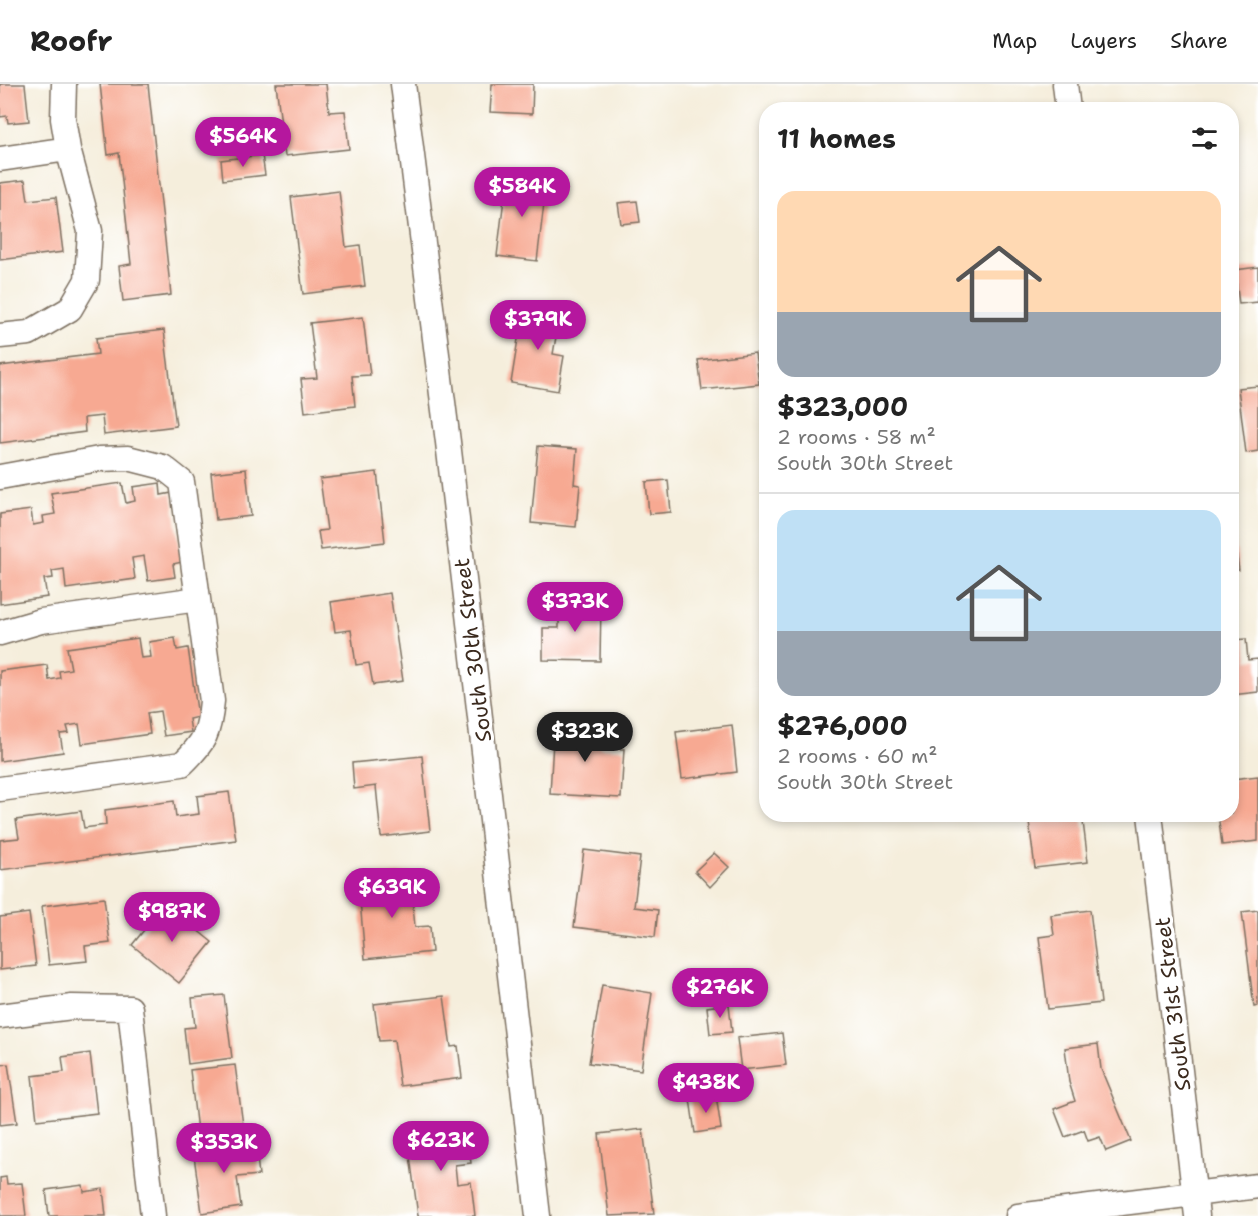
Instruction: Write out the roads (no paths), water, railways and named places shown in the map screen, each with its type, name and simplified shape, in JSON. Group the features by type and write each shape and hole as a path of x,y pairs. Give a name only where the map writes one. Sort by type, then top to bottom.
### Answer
{"street":[{"path":"0,336 29,333 70,309 87,280 90,231 68,149 63,119 64,84"},
{"name":"South 30th Street","path":"403,84 448,442 538,1216"},
{"path":"1065,84 1067,102"},
{"path":"0,159 68,149"},
{"path":"0,477 99,459 128,458 164,467 182,483 212,701 210,724 200,746 182,764 0,789"},
{"path":"0,633 41,621 198,599"},
{"name":"South 31st Street","path":"1151,822 1196,1205"},
{"path":"0,1016 72,1007 130,1008 153,1216"},
{"path":"1018,1216 1196,1205 1258,1186"}]}
